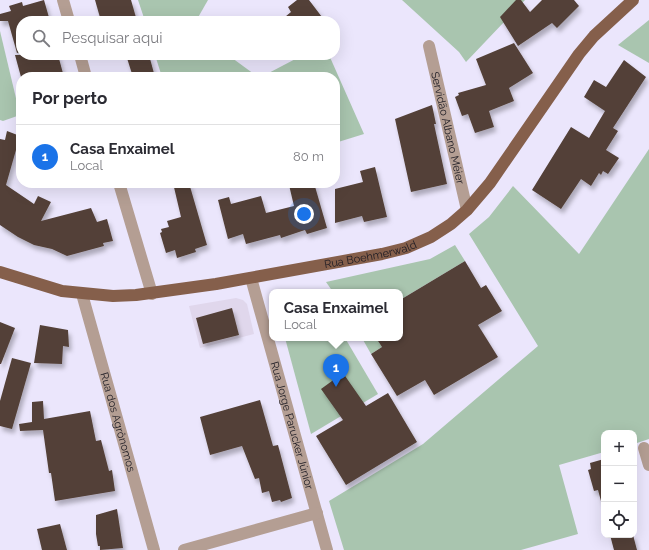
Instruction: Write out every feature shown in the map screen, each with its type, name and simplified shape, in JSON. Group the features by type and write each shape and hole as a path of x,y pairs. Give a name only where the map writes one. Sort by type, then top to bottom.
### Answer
{"main road":[{"name":"Rua Boehmerwald","path":"0,272 31,283 82,294 113,296 152,294 251,278 382,254 406,248 431,237 451,224 467,210 490,182 579,54 594,36 633,0"}],"street":[{"path":"63,0 68,16"},
{"name":"Servidão Albano Méier","path":"428,46 467,210"},
{"path":"81,60 85,72"},
{"path":"120,188 152,294"},
{"name":"Rua Jorge Parucker Júnior","path":"251,278 327,550"},
{"name":"Rua dos Agrônomos","path":"82,294 154,550"},
{"path":"644,448 649,465"},
{"path":"184,550 317,513"}],"shaded area":[{"path":"236,298 243,300 247,304 254,334 200,348 189,306"}],"green space":[{"path":"138,0 208,0 199,16 143,16"},
{"path":"402,0 525,0 466,62 459,52"},
{"path":"649,20 649,63 618,45"},
{"path":"0,31 16,98 16,116 3,121 0,120"},
{"path":"157,60 235,60 251,72 160,72"},
{"path":"293,60 331,60 337,72 271,72"},
{"path":"340,80 364,134 340,141"},
{"path":"649,149 649,439 637,443 637,430 601,430 601,453 559,465 578,534 521,550 344,550 329,501 423,444 538,346 469,234 489,217 513,186 579,254"},
{"path":"455,245 465,261 403,298 403,289 331,289 326,282 430,259"},
{"path":"286,341 347,341 378,394 311,434"},
{"path":"364,341 378,341 382,347 371,354"}],"building":[{"path":"44,0 49,16 16,16 16,49 8,21 0,21 0,14 11,11 9,6 22,2 23,6"},
{"path":"95,0 131,0 136,16 100,16"},
{"path":"297,0 309,0 321,16 286,16 291,12 288,7"},
{"path":"516,0 521,0 530,12 542,0 574,0 579,6 557,28 552,23 518,46 500,17"},
{"path":"514,43 533,73 509,88 514,101 489,111 494,127 475,133 468,114 462,116 455,97 459,95 458,93 486,85 476,59"},
{"path":"16,60 59,60 63,72 20,72"},
{"path":"128,60 150,60 154,72 131,72"},
{"path":"624,60 646,77 613,128 618,131 606,150 619,158 608,174 603,171 601,175 599,173 591,186 581,179 561,209 532,190 571,127 589,138 605,111 584,97 594,80 606,87"},
{"path":"432,105 436,124 434,124 447,184 411,192 395,119"},
{"path":"7,131 16,134 16,150 6,185 34,204 38,196 51,202 41,221 91,208 97,222 107,219 113,241 103,243 104,246 67,256 52,249 34,245 18,237 0,225 0,139 5,140"},
{"path":"375,167 387,217 364,222 362,216 335,223 335,189 363,182 360,171"},
{"path":"174,188 190,188 207,245 195,249 196,252 177,258 175,250 166,253 160,233 162,232 161,229 169,227 167,221 181,217"},
{"path":"290,188 315,188 327,228 307,234 305,230 281,238 280,235 246,244 243,234 228,239 218,200 229,197 231,204 261,196 266,213 294,206"},
{"path":"465,261 481,288 486,285 502,311 478,325 498,357 434,395 425,380 397,396 371,354 382,347 378,341 403,341 403,298"},
{"path":"232,308 239,335 203,344 196,318"},
{"path":"0,322 15,328 1,364 0,364"},
{"path":"40,325 68,330 69,347 63,346 62,364 34,363"},
{"path":"12,358 31,363 12,429 0,426 0,401"},
{"path":"343,373 366,406 388,393 417,442 346,485 316,436 343,420 321,389"},
{"path":"260,400 273,446 278,445 292,498 281,502 280,500 272,502 269,491 262,493 259,478 255,479 242,446 210,455 200,417"},
{"path":"43,401 44,419 90,411 96,441 101,440 109,471 112,470 115,491 55,501 51,473 49,473 43,430 20,431 19,424 32,422 32,402"},
{"path":"601,460 601,501 598,490 594,491 588,470 591,469 590,463"},
{"path":"117,509 123,548 100,550 96,534 96,515"},
{"path":"60,524 67,550 42,550 37,529"},
{"path":"611,538 634,538 637,550 614,550"}],"place":[{"name":"Casa Enxaimel","path":"336,387"}]}
